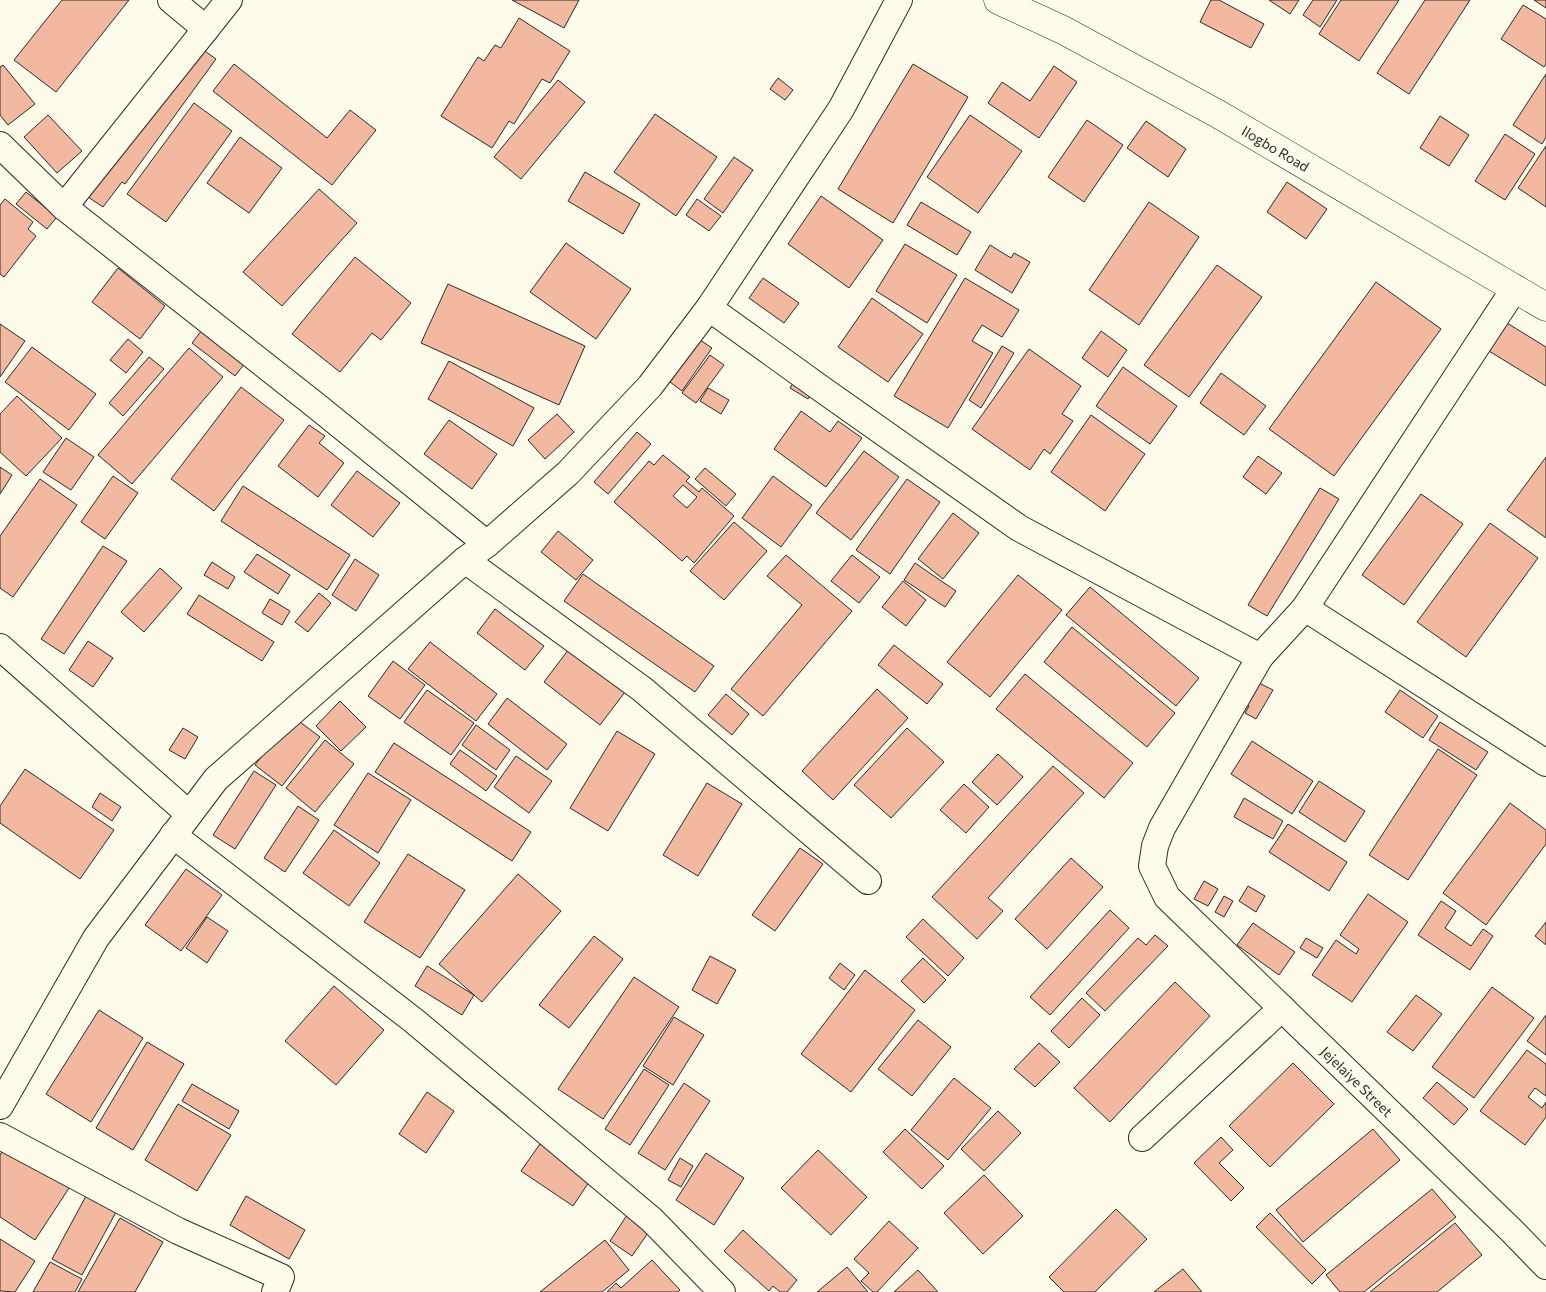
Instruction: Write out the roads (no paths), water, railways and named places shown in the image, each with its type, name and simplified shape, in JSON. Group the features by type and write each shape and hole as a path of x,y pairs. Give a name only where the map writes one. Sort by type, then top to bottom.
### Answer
{"main road":[{"name":"Ilogbo Road","path":"998,0 1063,30 1218,114 1546,307"}],"street":[{"path":"171,0 206,29"},
{"path":"64,207 229,0"},
{"path":"0,1106 96,938 216,779 465,560 487,544 575,465 650,386 709,308 841,109 899,0"},
{"path":"0,145 64,207 314,404 487,544"},
{"path":"709,308 1019,528 1260,657 1305,608 1514,288"},
{"path":"465,560 642,689 868,881"},
{"path":"1305,608 1546,763"},
{"path":"0,647 189,814"},
{"name":"Jejelaiye Street","path":"1260,657 1162,828 1155,846 1152,866 1167,897 1546,1266"},
{"path":"173,835 412,1020 652,1220 722,1292"},
{"path":"1142,1138 1282,1008"},
{"path":"0,1136 178,1230 281,1277 275,1292"}]}
